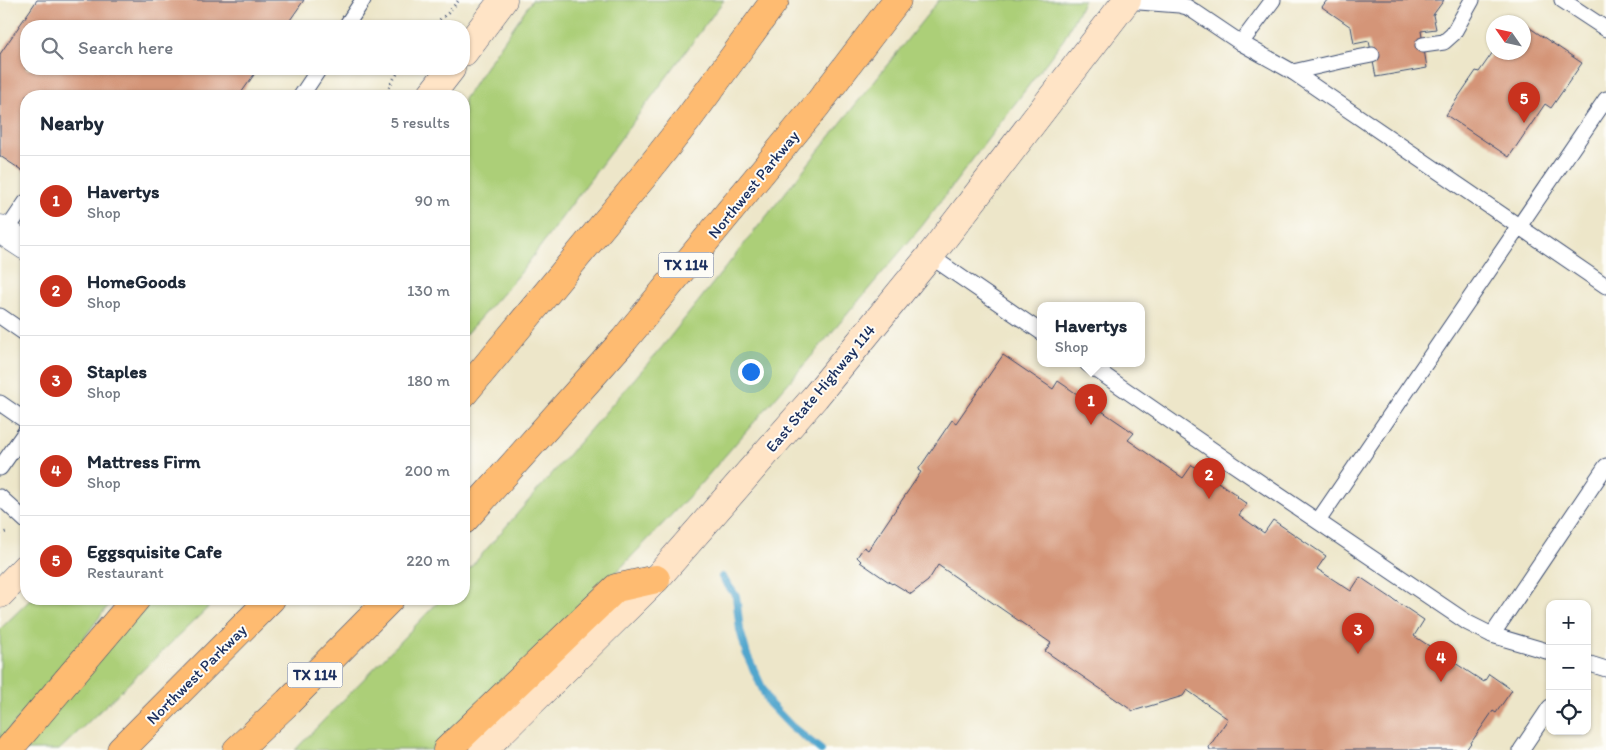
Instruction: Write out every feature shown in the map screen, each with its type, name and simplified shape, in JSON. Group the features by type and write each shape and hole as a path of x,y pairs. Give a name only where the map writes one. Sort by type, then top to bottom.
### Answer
{"highway":[{"path":"470,386 642,178 689,118 775,0"},
{"name":"Northwest Parkway","path":"470,513 624,340 817,105 897,0"},
{"path":"447,750 616,588 656,579"},
{"path":"8,750 131,605"},
{"name":"Northwest Parkway","path":"121,750 265,605"},
{"name":"TX 114","path":"237,750 294,696 384,605"}],"main road":[{"path":"470,44 502,0"},
{"name":"East State Highway 114","path":"483,750 656,579 814,397 930,256 1126,0"},
{"path":"435,90 446,75"},
{"path":"0,594 20,573"}],"lane":[{"path":"350,20 363,0"},
{"path":"1126,0 1187,7 1241,43 1293,72 1606,286"},
{"path":"1241,43 1274,0"},
{"path":"1423,45 1444,42 1453,34 1472,0"},
{"path":"1562,0 1606,29"},
{"path":"1293,72 1372,55"},
{"path":"306,90 315,75"},
{"path":"1318,521 1606,99"},
{"path":"10,236 20,215"},
{"path":"930,256 1037,329"},
{"path":"0,316 20,330"},
{"path":"1092,367 1432,599 1492,635 1546,651"},
{"path":"0,403 20,417"},
{"path":"0,468 20,440"},
{"path":"1492,635 1606,466"},
{"path":"0,498 20,516"},
{"path":"1591,664 1606,669"},
{"path":"1521,750 1546,713"}],"path":[{"path":"439,20 448,13 458,0"},
{"path":"387,90 396,75"},
{"path":"0,534 6,532"}],"green space":[{"path":"532,0 724,0 519,275 470,329 470,90"},
{"path":"939,0 1084,0 1064,39 922,226 816,351 697,488 589,601 435,750 295,750 435,605 470,605 470,568 662,347"},
{"path":"25,605 109,605 78,646 0,741 0,629"},
{"path":"139,605 211,605 59,750 23,750"}],"building":[{"path":"37,0 304,0 290,20 23,20"},
{"path":"1327,0 1444,0 1433,15 1436,29 1421,31 1427,68 1376,77 1369,41 1354,44 1351,27 1322,7"},
{"path":"20,25 20,75 254,75 243,90 20,90 20,169 0,156 0,54"},
{"path":"1531,29 1582,63 1551,108 1545,104 1509,157 1446,115 1476,71 1479,72 1487,60 1531,60"},
{"path":"1003,355 1053,389 1058,381 1134,433 1128,440 1183,478 1192,465 1215,480 1247,504 1239,515 1264,533 1273,520 1326,556 1317,569 1351,591 1360,577 1424,620 1414,636 1484,682 1489,674 1512,690 1496,713 1493,711 1466,750 1210,750 1209,747 1228,719 1187,690 1183,696 1133,711 1045,651 1051,643 938,565 928,581 911,594 892,584 860,562 857,557 864,547 868,550 921,472 918,470 952,420 956,423"}],"waterway":[{"path":"722,577 736,596 740,630 747,655 769,703 791,726 821,750"}],"place":[{"name":"Eggsquisite Cafe","path":"1524,123"},
{"name":"Havertys","path":"1091,425"},
{"name":"HomeGoods","path":"1209,499"},
{"name":"Staples","path":"1358,654"},
{"name":"Mattress Firm","path":"1441,682"}]}
